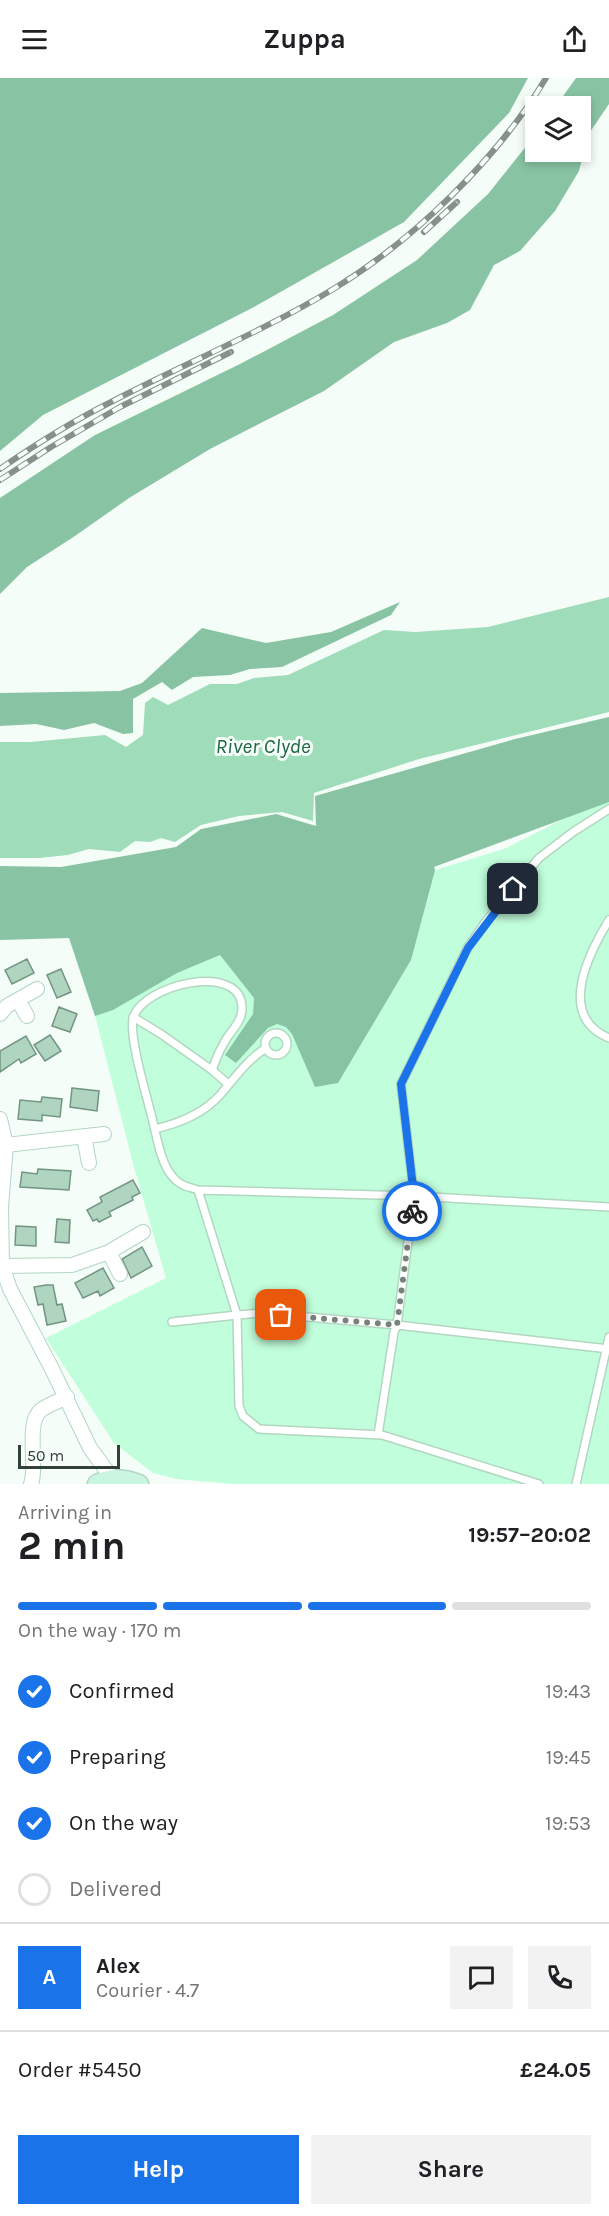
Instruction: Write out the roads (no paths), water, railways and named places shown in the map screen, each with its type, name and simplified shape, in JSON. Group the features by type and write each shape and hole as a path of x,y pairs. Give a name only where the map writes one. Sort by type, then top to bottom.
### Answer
{"main road":[{"path":"102,1482 128,1479 139,1484"}],"street":[{"path":"0,1014 7,1006 38,989"},
{"path":"18,1000 27,1016"},
{"path":"0,1119 6,1145 1,1207 2,1266 10,1289 67,1397 90,1448 102,1482"},
{"path":"6,1145 104,1134"},
{"path":"84,1136 89,1163"},
{"path":"2,1266 72,1265 109,1252 143,1232"},
{"path":"109,1252 120,1274"},
{"path":"31,1484 34,1464 33,1424 39,1411 67,1397"}],"lane":[{"path":"378,1435 397,1325 414,1196 401,1084 468,948 487,920 539,858 573,832 609,809"},
{"path":"609,920 586,963 581,978 580,994 586,1018 592,1028 609,1038"},
{"path":"212,1070 223,1045 239,1021 242,1008 239,998 232,989 216,981 205,980 185,984 144,1001 133,1017 134,1039 165,1165 179,1184 198,1190 414,1196 609,1207"},
{"path":"133,1017 161,1034 228,1084"},
{"path":"155,1129 177,1123 198,1114 209,1106 257,1054 266,1048"},
{"path":"198,1190 237,1315 239,1406 243,1416 259,1429 378,1435 539,1484"},
{"path":"172,1322 263,1313 397,1325 608,1349"},
{"path":"576,1484 609,1337"}],"water":[{"name":"River Clyde","path":"609,597 609,712 419,759 314,793 313,821 282,812 239,816 201,825 175,842 161,838 150,842 135,841 120,852 89,849 68,855 39,858 0,858 0,742 30,742 105,735 126,747 143,735 145,703 153,697 168,705 210,684 237,684 254,678 288,675 384,630 415,632 488,627"}],"railway":[{"path":"0,469 84,417 308,304 365,268 424,221 479,167 504,138 546,78"},
{"path":"424,232 457,202"},
{"path":"0,480 120,407 231,352"}]}
